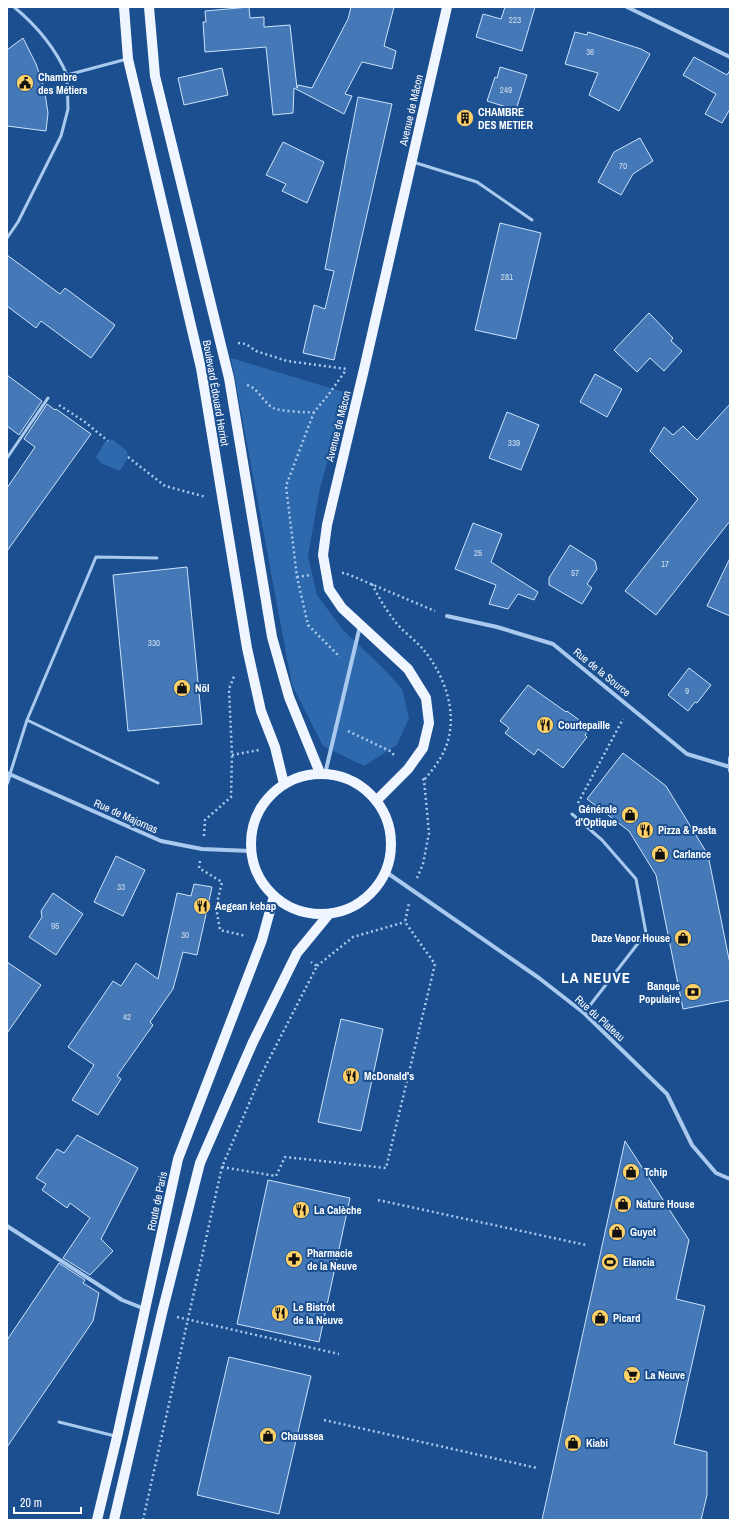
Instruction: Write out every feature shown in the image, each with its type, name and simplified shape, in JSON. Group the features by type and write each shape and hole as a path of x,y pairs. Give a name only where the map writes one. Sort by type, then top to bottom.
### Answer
{"main road":[{"name":"Boulevard Édouard Herriot","path":"124,7 128,59 201,368 247,648 261,711 275,747 284,784"},
{"name":"Boulevard Édouard Herriot","path":"149,7 155,76 229,378 272,637 289,697 322,774"},
{"name":"Avenue de Mâcon","path":"376,800 408,769 423,748 429,723 426,698 408,669 342,608 329,589 323,555 327,525 365,365 446,7"},
{"path":"322,774 345,778 362,787 376,800 386,817 391,835 391,854 386,872 376,888 363,900 347,909 330,914 310,913 290,908 274,896 263,883 255,868 251,850 252,831 258,812 269,796 284,784 301,776 322,774"},
{"name":"Route de Paris","path":"97,1520 117,1437 178,1159 262,940 274,896"},
{"path":"114,1520 162,1313 200,1163 253,1042 297,953 330,914"}],"street":[{"path":"627,7 730,57"},
{"name":"Rue de la Source","path":"447,616 497,627 553,644 687,754 730,768"},
{"path":"322,774 360,626"},
{"path":"730,758 730,768"},
{"path":"7,783 8,774"},
{"name":"Rue de Majornas","path":"8,774 161,841 202,849 251,850"},
{"name":"Rue du Plateau","path":"386,872 539,978 584,1013 667,1094 692,1145 716,1172 730,1179"},
{"path":"7,1226 122,1300 145,1309"}],"lane":[{"path":"7,238 18,222 61,136 68,109 67,75 61,59 46,38 30,20 14,7"},
{"path":"67,75 128,59"},
{"path":"411,162 477,182 532,220"},
{"path":"7,458 48,398"},
{"path":"8,774 27,720 96,557 157,558"},
{"path":"27,720 158,783"},
{"path":"572,814 602,840 636,879 646,933 584,1013"},
{"path":"59,1422 117,1437"}],"path":[{"path":"242,343 256,351 287,361 347,369 365,365"},
{"path":"347,369 314,412 286,486 297,577 308,625 350,668"},
{"path":"229,378 253,387 274,408 308,413 314,412"},
{"path":"48,398 85,422 108,441"},
{"path":"128,457 165,486 223,501"},
{"path":"297,577 326,572 345,573 447,616"},
{"path":"247,648 229,689 232,755 231,797 205,820 199,868 222,882 216,907 220,930 262,940"},
{"path":"572,814 630,706"},
{"path":"222,1167 276,1176 285,1157 386,1168 435,964 405,922 412,890 424,864 429,833 424,780 408,769 390,752 336,724"},
{"path":"143,1520 222,1167 262,1073 317,966 353,937 405,922"},
{"path":"297,953 317,966"},
{"path":"378,1200 586,1245"},
{"path":"162,1313 339,1354"},
{"path":"324,1420 537,1468"}],"shaded area":[{"path":"231,358 347,393 320,488 308,556 317,595 343,630 382,667 402,689 409,718 397,745 364,766 323,746 292,685"},
{"path":"112,439 127,451 128,457 120,471 101,463 96,457 105,442"}],"building":[{"path":"249,7 250,18 264,17 264,27 290,25 297,88 298,85 312,88 348,19 351,7 394,7 384,46 396,51 392,69 362,62 345,94 352,96 344,114 294,88 293,113 273,115 266,47 205,52 203,22 206,22 205,11"},
{"path":"505,7 535,7 522,51 476,37 483,14 501,19"},
{"path":"575,32 587,35 588,32 641,49 650,54 619,111 589,95 598,73 565,64"},
{"name":"Chambre des Métiers","path":"23,38 36,64 44,87 48,113 46,131 7,126 7,50"},
{"path":"694,57 727,75 730,70 730,109 722,123 705,114 716,94 683,75"},
{"path":"500,67 527,75 516,110 487,101"},
{"path":"222,68 228,95 184,105 178,78"},
{"path":"358,97 392,104 334,360 303,353 314,305 325,309 334,271 325,269"},
{"path":"640,138 653,161 633,174 621,195 598,182 614,152"},
{"path":"283,142 324,162 307,203 282,191 286,184 266,175"},
{"path":"500,223 541,233 516,339 475,330"},
{"path":"7,255 60,294 65,288 115,325 91,358 41,321 36,328 7,306"},
{"path":"649,313 673,338 671,341 682,351 664,371 650,358 637,372 614,350"},
{"path":"595,374 622,389 607,417 580,402"},
{"path":"7,375 42,401 19,435 7,426"},
{"path":"47,404 91,434 7,551 7,488 35,447 24,439"},
{"path":"730,404 730,521 656,615 625,591 698,499 650,451 664,427 673,435 683,426 697,440"},
{"path":"507,412 539,425 521,470 489,458"},
{"path":"473,523 502,534 491,562 538,592 534,600 518,594 508,609 489,604 496,585 455,569"},
{"path":"570,545 595,561 597,569 587,584 592,588 582,604 549,585 549,578"},
{"path":"730,558 730,616 707,606"},
{"path":"187,567 202,724 128,731 113,575"},
{"path":"689,668 711,685 697,703 695,702 688,711 668,695"},
{"name":"Courtepaille","path":"528,685 590,728 585,735 587,737 563,768 538,749 534,755 505,733 509,728 500,721"},
{"path":"623,753 666,786 708,855 730,964 730,1000 683,1009 656,875 629,831 587,799"},
{"path":"116,856 145,870 123,916 94,902"},
{"path":"194,884 212,887 197,955 183,952 173,989 150,1022 153,1025 117,1076 121,1079 98,1115 72,1100 94,1065 68,1047 113,981 121,986 136,963 158,979 177,893 191,896"},
{"path":"53,893 83,914 56,955 29,937 42,917 41,911"},
{"path":"7,962 41,985 7,1033"},
{"name":"McDonald's","path":"341,1019 383,1029 361,1131 318,1122"},
{"path":"77,1135 138,1168 101,1239 113,1251 90,1275 63,1258 90,1218 70,1203 67,1208 42,1190 46,1184 36,1178 57,1149 64,1153"},
{"name":"La Neuve","path":"625,1141 689,1240 676,1299 705,1306 674,1444 707,1452 707,1495 701,1520 542,1520"},
{"path":"268,1180 350,1198 319,1342 237,1324"},
{"path":"59,1263 85,1280 83,1283 99,1293 93,1321 7,1447 7,1340"},
{"path":"229,1357 311,1376 279,1514 197,1495"}],"place":[{"name":"Chambre des Métiers","path":"25,83"},
{"name":"CHAMBRE DES METIER","path":"465,118"},
{"name":"Nöl","path":"182,688"},
{"name":"Courtepaille","path":"545,725"},
{"name":"Générale d'Optique","path":"630,815"},
{"name":"Pizza & Pasta","path":"645,830"},
{"name":"Carlance","path":"660,854"},
{"name":"Aegean kebap","path":"202,906"},
{"name":"Daze Vapor House","path":"683,938"},
{"name":"Banque Populaire","path":"693,992"},
{"name":"McDonald's","path":"351,1076"},
{"name":"Tchip","path":"631,1172"},
{"name":"Nature House","path":"623,1204"},
{"name":"La Calèche","path":"301,1210"},
{"name":"Guyot","path":"617,1232"},
{"name":"Pharmacie de la Neuve","path":"294,1259"},
{"name":"Elancia","path":"610,1262"},
{"name":"Le Bistrot de la Neuve","path":"280,1313"},
{"name":"Picard","path":"600,1318"},
{"name":"La Neuve","path":"632,1375"},
{"name":"Chaussea","path":"268,1436"},
{"name":"Kiabi","path":"573,1443"}],"district":[{"name":"LA NEUVE","path":"596,978"}]}
